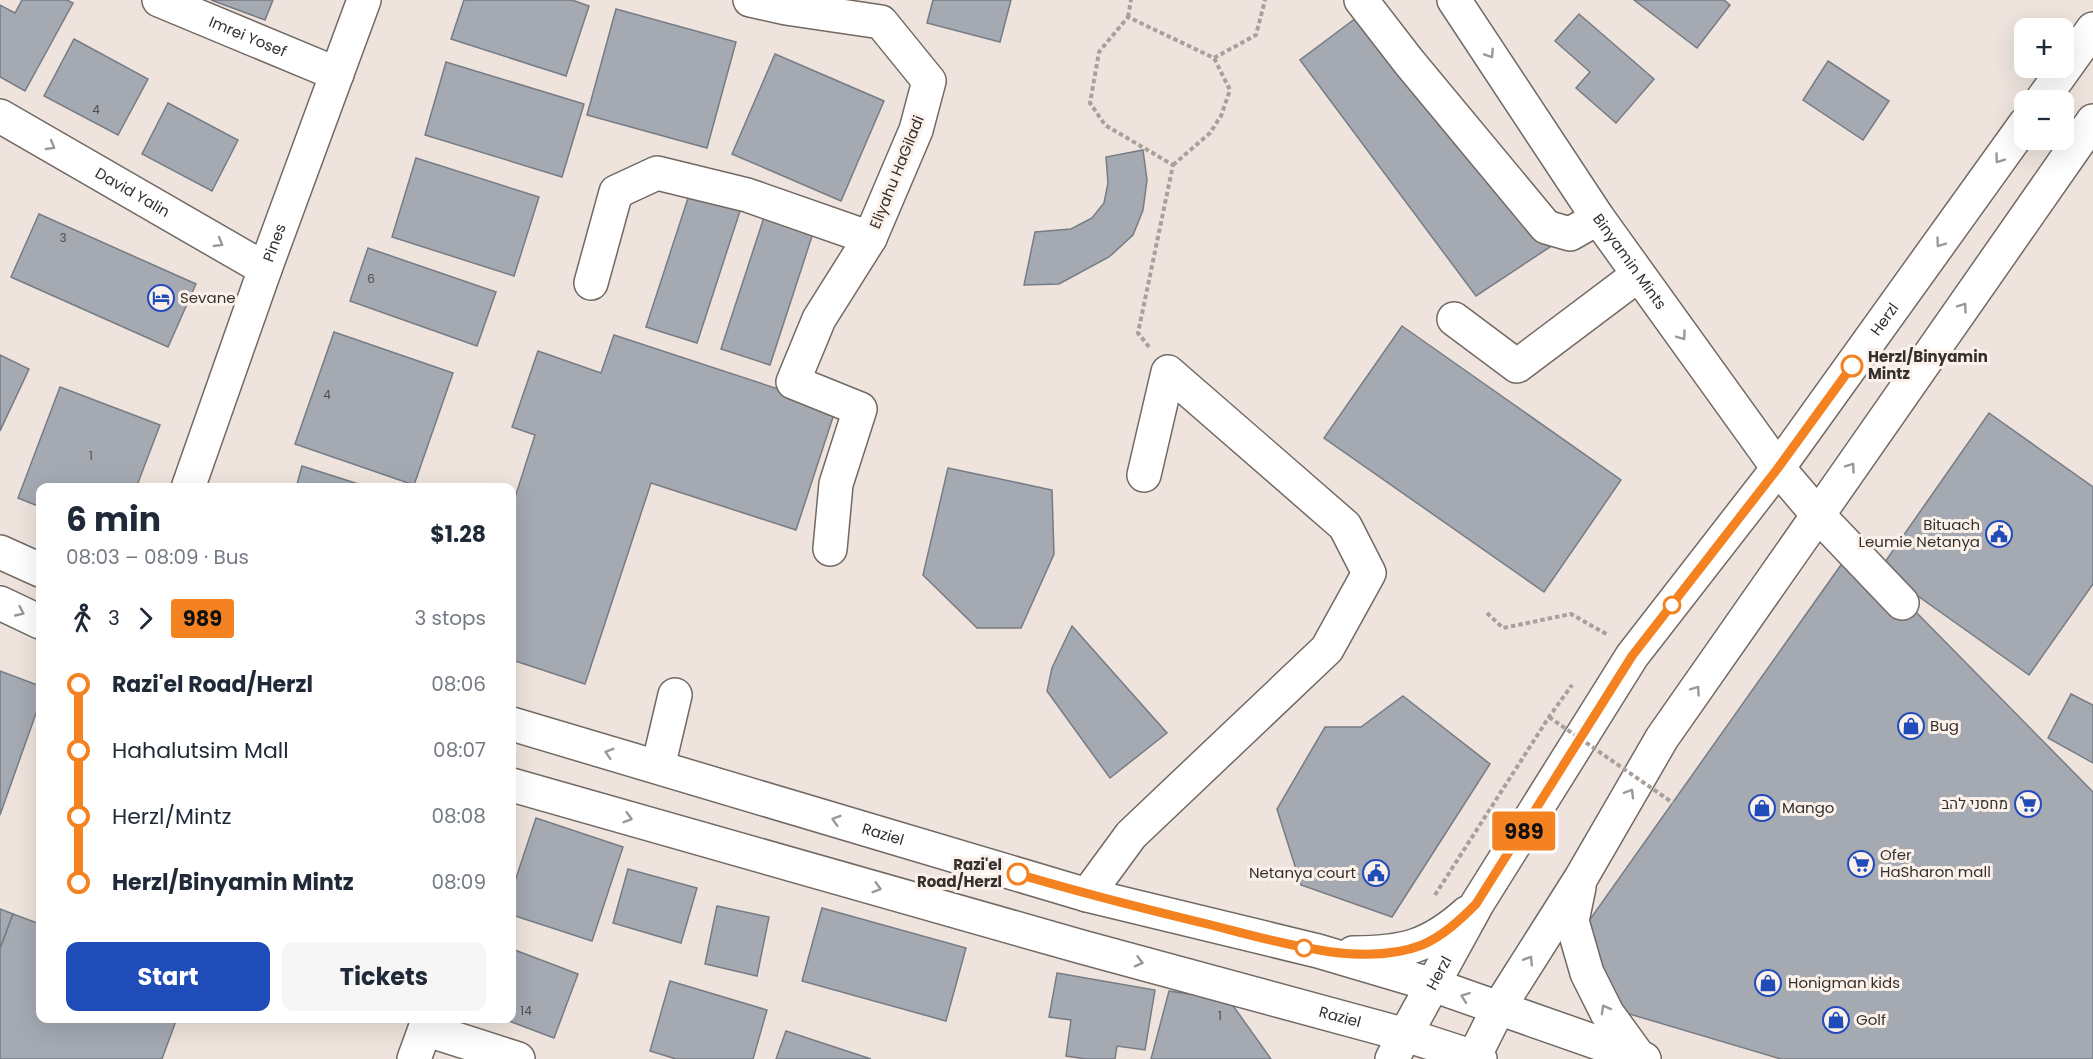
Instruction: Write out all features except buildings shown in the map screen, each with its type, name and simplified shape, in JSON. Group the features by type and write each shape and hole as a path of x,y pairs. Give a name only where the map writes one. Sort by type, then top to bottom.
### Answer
{"main road":[{"name":"Imrei Yosef","path":"159,0 337,74"},
{"name":"Pines","path":"190,483 265,269 364,0"},
{"name":"Eliyahu HaGiladi","path":"750,0 786,8 881,22 929,81 916,130 870,238 819,319 793,382 860,408 836,483 830,549"},
{"path":"1361,0 1409,62 1546,227 1570,234 1598,218"},
{"name":"Binyamin Mints","path":"1457,2 1598,218 1778,468 1818,515 1902,603"},
{"path":"2049,90 2093,29"},
{"name":"David Yalin","path":"0,116 265,269"},
{"path":"1475,1058 1498,1009 1581,878 1662,738 2093,121"},
{"name":"Herzl","path":"1399,1047 1476,904 1632,656 1778,468 2014,139"},
{"path":"591,283 616,192 657,173 747,195 870,238"},
{"path":"1454,319 1517,366 1638,275"},
{"path":"1087,895 1131,835 1327,649 1369,573 1345,526 1168,372 1144,476"},
{"path":"0,552 36,568"},
{"path":"0,603 36,620"},
{"path":"658,767 675,694"},
{"name":"Raziel","path":"516,725 1087,895 1318,951 1433,985 1642,1058"},
{"name":"Raziel","path":"516,792 1339,1016 1399,1047 1475,1058"},
{"path":"1581,878 1572,921 1587,973 1606,1013 1642,1058"},
{"path":"1318,951 1386,953 1421,945 1441,934 1476,904"},
{"path":"1339,1016 1360,1030 1370,1042 1378,1059"},
{"path":"423,1036 518,1059"}],"path":[{"path":"1131,0 1128,17 1099,52 1090,103 1105,125 1173,165"},
{"path":"1214,58 1256,34 1265,0"},
{"path":"1128,17 1214,58 1230,90 1221,116 1210,132 1173,165 1138,333 1168,372"},
{"path":"1487,613 1503,628 1571,614 1608,635 1601,644"},
{"path":"1441,934 1426,910 1549,717 1575,681"},
{"path":"1549,717 1674,803"}],"bus line":[{"name":"989","path":"1018,874 1087,895 1318,951 1386,953 1421,945 1447,931 1476,904 1632,656 1778,468 1852,366"}],"place":[{"name":"Sevane","path":"161,298"},
{"name":"Herzl/Binyamin Mintz","path":"1852,366"},
{"name":"Bituach Leumie Netanya","path":"1999,534"},
{"name":"Bug","path":"1911,726"},
{"name":"מחסני להב","path":"2028,804"},
{"name":"Mango","path":"1762,808"},
{"name":"Ofer HaSharon mall","path":"1861,864"},
{"name":"Netanya court","path":"1376,873"},
{"name":"Razi'el Road/Herzl","path":"1018,874"},
{"name":"Honigman kids","path":"1768,983"},
{"name":"Golf","path":"1836,1020"}]}
